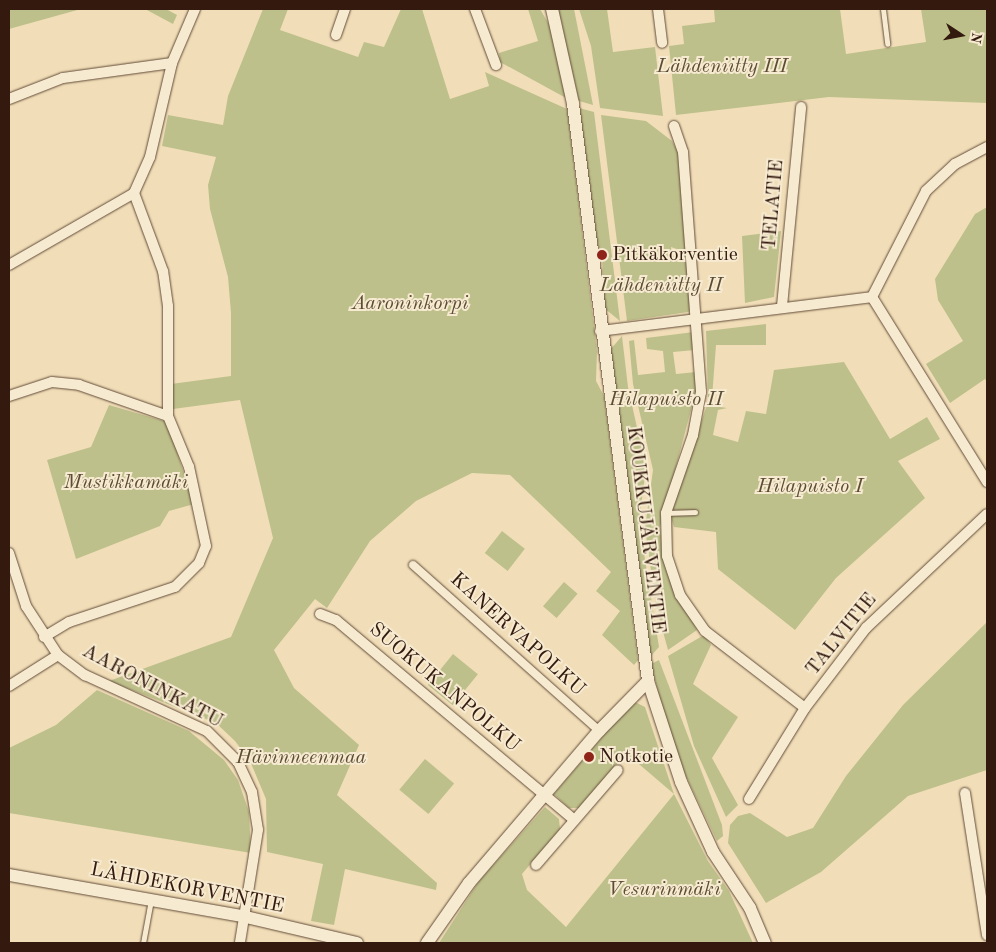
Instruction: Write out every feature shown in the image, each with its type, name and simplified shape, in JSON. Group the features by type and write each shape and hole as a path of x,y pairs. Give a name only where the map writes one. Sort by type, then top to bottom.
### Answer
{"street":[{"path":"9,265 134,193 150,157 172,63 194,9"},
{"path":"336,34 345,9"},
{"path":"475,9 488,55 496,65"},
{"name":"KOUKKUJÄRVENTIE","path":"552,9 571,95 600,331 648,681 685,790 713,852 750,908 765,943"},
{"path":"658,9 662,43"},
{"path":"9,99 63,78 172,63"},
{"name":"TELATIE","path":"782,306 801,107"},
{"path":"674,126 683,152 698,317 698,417 666,513 667,556 687,607 705,631 805,708"},
{"path":"872,297 926,191 955,164 987,147"},
{"path":"44,637 69,622 175,587 199,563 206,530 189,466 168,416 168,306 154,240 134,193"},
{"path":"600,331 782,306 872,297"},
{"path":"872,297 987,482"},
{"path":"9,396 52,382 79,385 135,408 168,416"},
{"name":"TALVITIE","path":"749,799 805,708 880,614 987,514"},
{"name":"AARONINKATU","path":"9,553 26,606 44,637 58,656 85,674 207,731 238,762 252,792 258,830 246,917 240,943"},
{"name":"KANERVAPOLKU","path":"413,565 598,730"},
{"name":"SUOKUKANPOLKU","path":"320,614 336,620 574,820"},
{"path":"9,686 58,656"},
{"path":"427,943 469,883 598,730 648,681"},
{"path":"536,865 618,770"},
{"path":"965,793 987,935"},
{"name":"LÄHDEKORVENTIE","path":"9,875 246,917 357,943"}],"lane":[{"path":"883,9 887,44"},
{"path":"666,513 695,512"},
{"path":"143,943 151,900"}],"green space":[{"path":"9,9 81,9 9,29"},
{"path":"145,9 166,9 177,15 173,24"},
{"name":"Aaroninkorpi","path":"263,9 288,9 280,30 358,57 364,42 384,47 401,9 422,9 450,99 489,86 485,72 567,109 597,351 596,381 604,396 638,660 634,665 602,635 620,611 596,591 611,572 510,475 472,473 416,501 370,541 327,608 315,599 274,650 294,688 359,745 337,795 437,883 436,890 345,869 334,925 311,921 323,864 267,852 266,799 250,761 235,741 216,723 109,681 231,637 273,538 240,400 173,409 171,384 231,376 231,313 228,277 210,209 208,185 216,157 162,146 168,115 223,125 228,96"},
{"path":"528,9 540,9 550,26 566,98 500,62 499,53 538,41"},
{"path":"557,9 574,9 593,105 579,101"},
{"path":"579,9 607,9 613,52 655,47 663,116 600,108 591,46"},
{"name":"Lähdeniitty III","path":"714,9 840,9 846,54 926,42 921,9 987,9 987,103 829,97 676,115 669,46 684,44 682,26 715,22"},
{"path":"579,108 594,112 620,321 604,308 602,256 593,230"},
{"name":"Lähdeniitty II","path":"601,115 646,121 672,141 678,152 688,253 671,247 672,255 689,264 692,310 688,312 627,321"},
{"path":"987,207 987,382 985,379 950,403 926,364 963,341 938,300 935,279 975,214"},
{"path":"781,231 774,297 745,303 742,236"},
{"path":"766,324 766,345 716,345 712,398 708,397 706,331"},
{"name":"Hilapuisto II","path":"694,332 695,350 673,352 676,374 696,372 696,391 660,527 667,573 697,630 668,650 656,606 645,528 653,470 633,384 629,341 634,340 638,375 665,372 663,351 647,349 646,338"},
{"path":"622,336 628,387 646,468 639,522 659,647 650,657 610,350"},
{"name":"Hilapuisto I","path":"844,362 890,439 927,417 940,439 898,461 925,498 836,578 795,630 718,569 716,532 674,527 670,514 707,405 727,408 718,410 713,435 738,442 746,411 766,414 774,370"},
{"name":"Mustikkamäki","path":"109,405 167,422 194,504 169,511 160,526 76,559 47,460 91,447"},
{"path":"502,531 525,549 508,571 485,553"},
{"path":"564,582 578,594 557,618 543,606"},
{"path":"987,622 987,770 908,796 821,872 766,903 728,843 730,825 738,816 750,813 787,837 813,828 846,776 903,705"},
{"path":"704,635 711,645 693,684 738,717 712,758 738,805 726,817 694,746 668,656"},
{"path":"453,654 478,674 453,705 428,685"},
{"path":"659,660 722,825 723,836 717,841 684,772 661,703 651,664"},
{"path":"97,690 189,731 224,760 238,780 249,812 251,853 9,813 9,748 56,725"},
{"path":"633,701 645,707 674,794 626,753 579,808 569,808 554,794"},
{"path":"425,759 454,783 428,814 399,790"},
{"name":"Vesurinmäki","path":"674,794 708,861 729,891 753,943 439,943 479,881 545,807 559,819 560,829 522,874 527,890 566,927"}],"place":[{"name":"Pitkäkorventie","path":"602,255"},
{"name":"Notkotie","path":"589,757"}],"park label":[{"name":"Hävinneenmaa","path":"301,758"}]}
